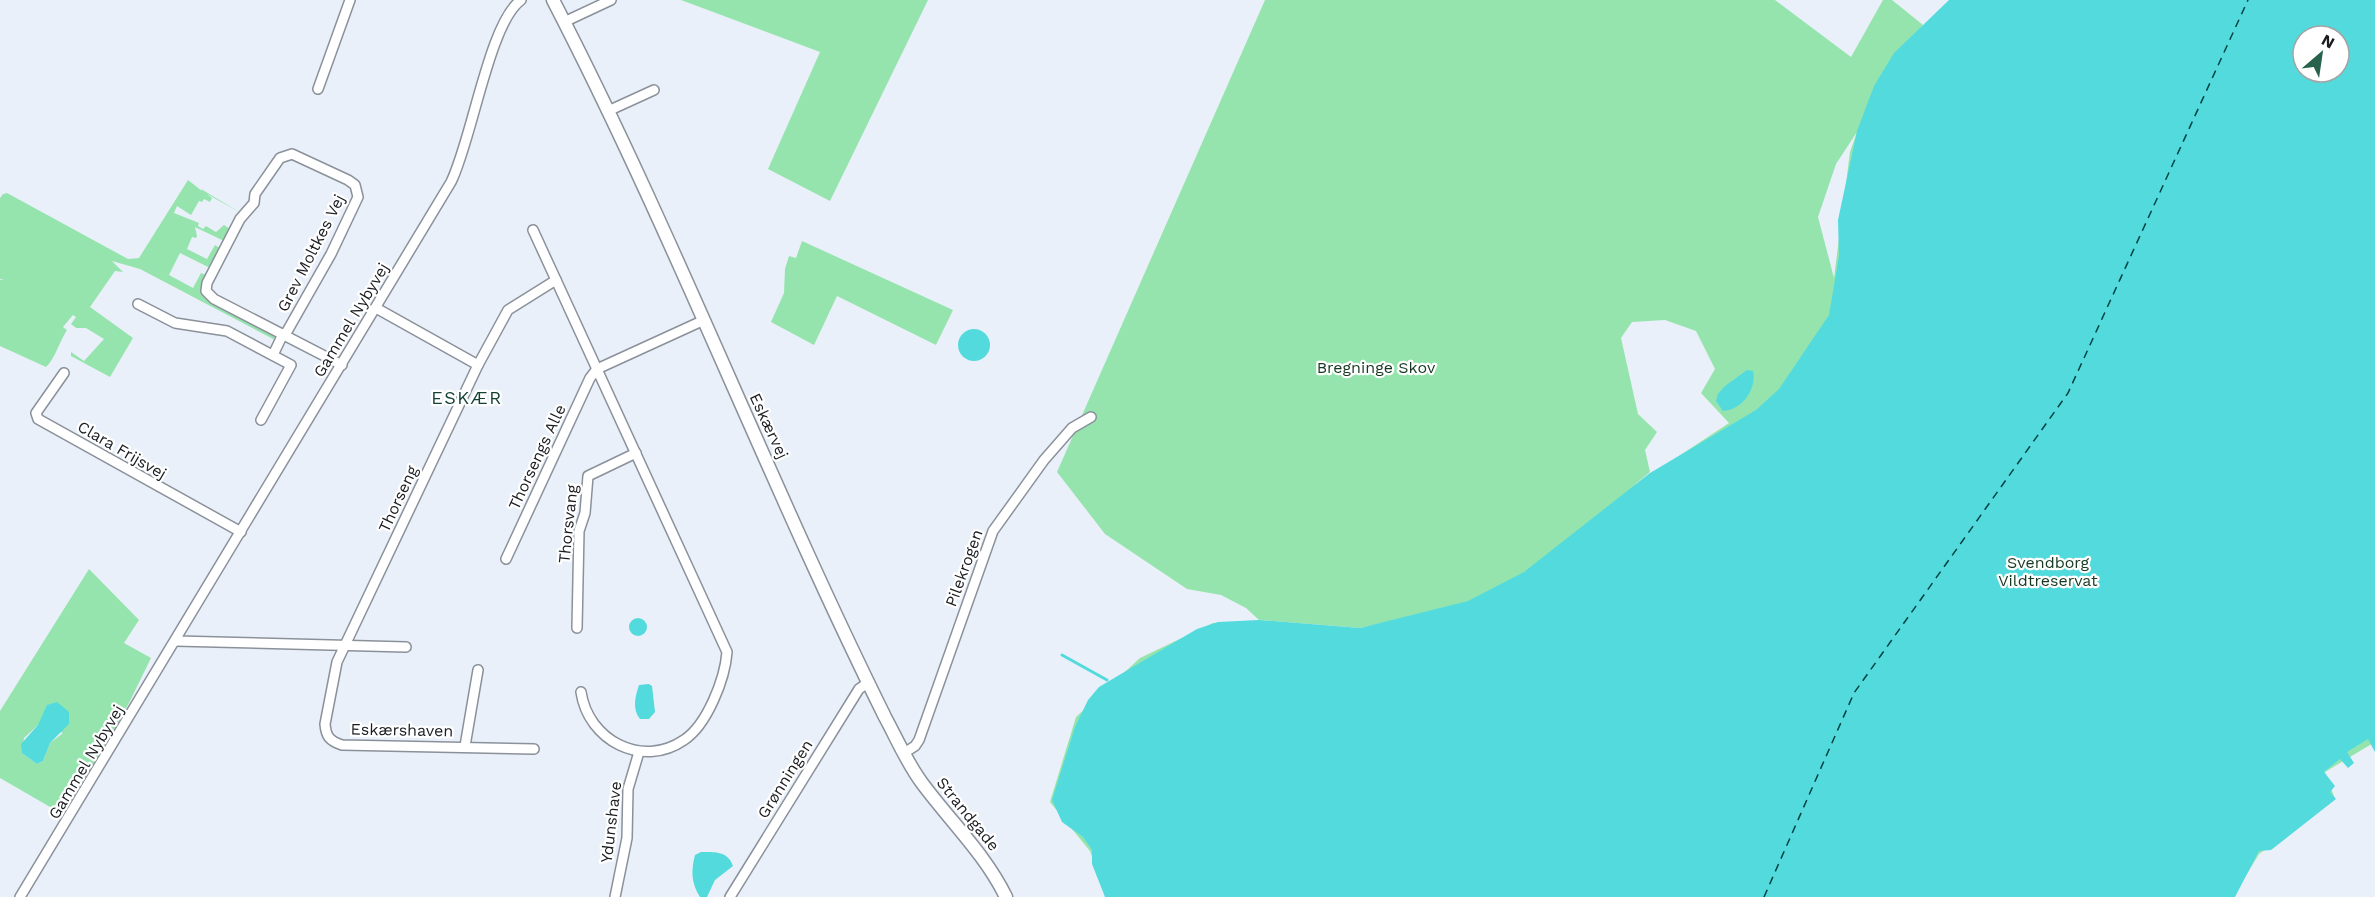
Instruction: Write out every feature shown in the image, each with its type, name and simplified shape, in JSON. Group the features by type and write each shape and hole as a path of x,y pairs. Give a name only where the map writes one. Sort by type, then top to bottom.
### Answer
{"street":[{"path":"318,89 351,0"},
{"name":"Gammel Nybyvej","path":"20,897 454,177 500,28 521,0"},
{"name":"Eskærvej","path":"553,0 608,111 702,321 904,753"},
{"path":"564,22 611,0"},
{"path":"608,111 654,90"},
{"name":"Grev Moltkes Vej","path":"273,355 284,335 332,254 358,197 355,185 348,180 292,154 280,158 255,195 254,203 240,219 206,289 214,299 284,335 342,365"},
{"path":"533,230 727,652 726,665 707,714 693,733 663,750 639,752 617,745 599,731 586,712 581,692"},
{"name":"Thorseng","path":"345,646 478,365 508,310 556,280"},
{"path":"138,304 175,323 227,331 291,365 261,420"},
{"path":"376,308 478,365"},
{"path":"597,369 702,321"},
{"name":"Thorsengs Alle","path":"506,559 590,378 597,369"},
{"name":"Clara Frijsvej","path":"64,373 36,413 38,419 241,532"},
{"name":"Pilekrogen","path":"904,753 919,740 993,531 1044,460 1072,428 1091,417"},
{"name":"Thorsvang","path":"577,628 579,531 585,513 588,476 636,453"},
{"path":"176,641 406,647"},
{"name":"Eskærshaven","path":"345,646 337,662 325,724 326,734 332,742 342,745 534,749"},
{"name":"Eskærshaven","path":"465,746 478,670"},
{"name":"Grønningen","path":"730,897 860,689 869,682"},
{"name":"Ydunshave","path":"615,897 627,838 628,789 639,752"},
{"name":"Strandgade","path":"904,753 925,786 984,859 1006,897"}],"green space":[{"path":"681,0 928,0 830,201 768,169 820,52"},
{"name":"Svendborg Vildtreservat","path":"1265,0 1775,0 1851,57 1883,0 1892,0 1923,25 1904,45 2375,0 2375,742 2325,772 2335,799 2259,854 2233,897 1107,897 1090,851 1050,802 1076,717 1140,658 1213,623 1359,631 1382,623 1360,628 1259,620 1246,608 1221,595 1187,589 1105,534 1057,472","holes":["1857,132 1850,152 1834,278 1818,217 1836,164","1665,320 1696,331 1715,369 1701,393 1729,423 1632,487 1650,472 1645,450 1657,432 1638,414 1621,338 1632,322"]},
{"path":"188,180 202,191 201,189 241,213 207,194 212,198 210,202 204,199 202,202 199,201 191,215 177,206 174,213 199,223 198,226 203,229 206,226 216,232 224,225 230,229 224,241 195,227 197,236 192,237 187,249 207,259 215,245 220,248 210,268 180,253 169,275 193,288 201,273 206,275 202,286 204,297 274,335 275,340 140,269 112,261 123,272 115,271 90,307 133,338 110,377 71,356 71,352 84,361 104,339 86,328 76,328 71,324 76,317 73,315 63,327 67,330 46,367 0,346 0,280 4,280 0,279 0,198 3,194 7,193 128,259 139,258"},
{"path":"802,241 953,310 936,345 837,296 814,345 771,322 784,293 785,269 789,256 796,258"},
{"path":"89,569 139,620 124,643 151,658 129,703 64,815 0,778 0,711","holes":["38,725 63,733 50,743 43,761 37,764 22,753 24,738"]}],"water":[{"name":"Svendborg Vildtreservat","path":"1949,0 2375,0 2375,752 2368,739 2347,752 2354,763 2348,768 2340,759 2324,772 2335,786 2330,792 2336,799 2271,850 2259,851 2235,897 1105,897 1092,864 1092,850 1083,837 1062,822 1052,800 1075,727 1088,700 1099,687 1197,629 1218,622 1259,620 1360,628 1468,601 1524,572 1650,473 1756,410 1779,389 1829,315 1839,256 1838,220 1857,131 1874,86 1894,53"},
{"path":"974,329 985,334 990,345 985,356 974,361 963,356 958,345 963,334"},
{"path":"1747,370 1753,371 1754,378 1747,397 1736,407 1723,411 1716,401 1718,394"},
{"path":"638,618 644,621 647,627 644,633 638,636 632,633 629,627 632,621"},
{"path":"639,685 652,686 655,712 649,719 640,719 635,707 636,694"},
{"path":"57,702 69,712 69,724 50,743 43,761 37,764 22,753 21,744 38,725 47,705"},
{"path":"701,852 716,852 724,855 728,857 733,866 715,880 707,897 700,897 693,876 695,855"}],"waterway":[{"path":"1062,655 1107,680"}],"ferry route":[{"path":"1764,897 1854,693 2068,393 2248,0"}],"district":[{"name":"ESKÆR","path":"467,397"}],"park label":[{"name":"Bregninge Skov","path":"1376,367"}]}
